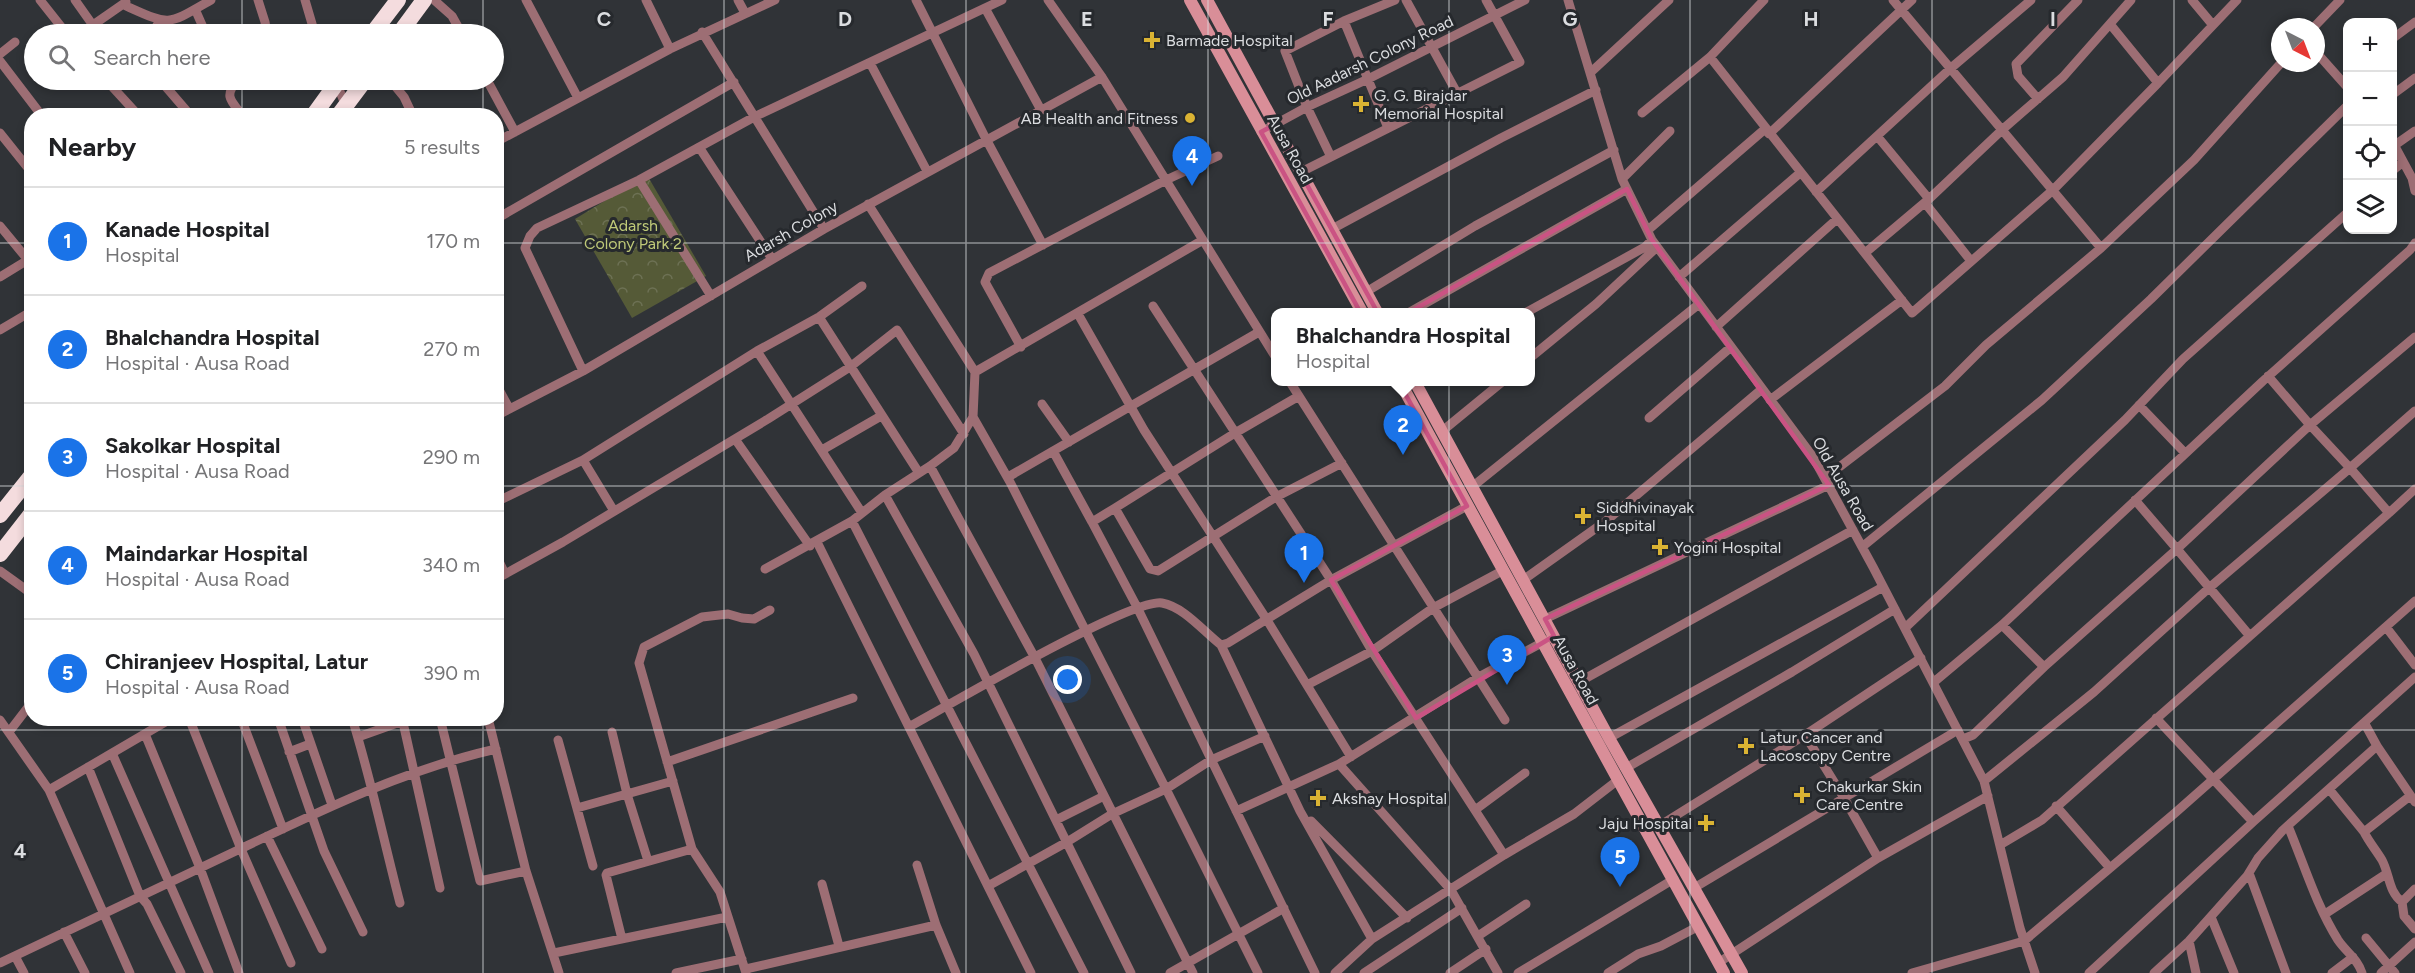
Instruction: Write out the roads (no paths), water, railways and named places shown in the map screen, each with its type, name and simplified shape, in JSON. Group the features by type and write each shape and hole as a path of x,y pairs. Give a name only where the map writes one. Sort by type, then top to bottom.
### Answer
{"highway":[{"path":"380,24 398,0"},
{"path":"406,24 424,0"},
{"path":"318,108 331,90"},
{"path":"348,108 359,90"},
{"path":"0,515 24,485"},
{"path":"0,554 24,523"}],"main road":[{"name":"Ausa Road","path":"1190,0 1360,308"},
{"path":"1207,0 1375,308"},
{"name":"Ausa Road","path":"1403,386 1721,968"},
{"path":"1419,386 1441,432 1609,738 1742,973"}],"street":[{"path":"40,0 59,24"},
{"path":"75,0 92,24 126,2 160,21 172,21 211,0"},
{"path":"258,0 265,24"},
{"path":"305,0 312,24"},
{"path":"434,0 452,16 456,24"},
{"path":"526,0 578,98"},
{"path":"646,0 670,49"},
{"path":"738,0 745,13"},
{"path":"504,138 702,32 775,0"},
{"path":"916,0 986,139 1043,245"},
{"path":"583,371 525,248 527,241 537,228 639,180 756,116 1002,0"},
{"path":"1048,0 1102,77 1271,352"},
{"path":"1331,157 1307,107 1285,51 1344,21 1395,0"},
{"path":"1406,0 1457,93"},
{"path":"1301,172 1520,62 1486,0"},
{"name":"Old Aadarsh Colony Road","path":"1261,132 1307,107 1526,0"},
{"name":"Old Ausa Road","path":"1568,0 1622,179 1654,243 1813,458 1934,682 1984,781 2024,941 2035,973"},
{"path":"1590,73 1669,0"},
{"path":"1642,113 1710,57 1764,0"},
{"path":"1893,0 2101,248"},
{"path":"1648,230 1767,131 1912,0"},
{"path":"1816,192 1951,68 2031,0"},
{"path":"2038,99 2018,76 2016,64 2078,0"},
{"path":"1864,253 1927,201 2003,129 2063,77 2131,0"},
{"path":"2192,0 2212,24"},
{"path":"1710,57 1912,312 2053,190 2237,0"},
{"path":"2323,18 2340,0"},
{"path":"985,8 1041,110"},
{"path":"195,9 202,24"},
{"path":"1344,21 1388,128"},
{"path":"2397,35 2415,22"},
{"path":"2110,24 2158,83"},
{"path":"702,32 824,229"},
{"path":"0,54 15,42"},
{"path":"2325,60 2343,75"},
{"path":"0,61 36,108"},
{"path":"870,63 927,171"},
{"path":"1545,620 1827,481 1945,386 1986,345 2101,248 2194,160 2272,72"},
{"name":"Adarsh Colony","path":"504,411 583,371 868,204 1102,77"},
{"path":"2397,91 2415,78"},
{"path":"504,214 734,82"},
{"path":"115,90 132,108"},
{"path":"169,90 184,108"},
{"path":"229,90 229,97 237,108"},
{"path":"339,90 344,108"},
{"path":"398,90 409,108"},
{"path":"492,90 502,108"},
{"path":"1332,229 1596,90"},
{"path":"1862,547 2042,400 2151,299 2343,110"},
{"path":"504,112 515,132"},
{"path":"1622,179 1670,131"},
{"path":"2397,141 2415,131"},
{"path":"0,133 24,163"},
{"path":"1877,136 1971,261"},
{"path":"699,147 772,260"},
{"path":"2397,149 2415,188"},
{"path":"1366,292 1475,226 1614,150"},
{"path":"1021,347 985,282 989,273 1166,180 1218,156"},
{"path":"2397,167 2403,162"},
{"path":"1679,277 1800,173"},
{"path":"639,180 711,296"},
{"path":"1417,308 1627,189"},
{"path":"765,569 852,521 885,495 930,466 954,448 973,417 975,372 868,204"},
{"path":"1905,628 2139,405 2183,359 2343,216"},
{"path":"1716,327 1837,219"},
{"path":"0,226 24,252"},
{"path":"975,372 1203,240"},
{"path":"1534,308 1654,243"},
{"path":"1535,354 1596,304 1654,243"},
{"path":"1934,682 2002,624 2268,376 2410,250 2415,243"},
{"path":"0,277 24,263"},
{"path":"504,498 583,460 757,351 819,317 862,286"},
{"path":"1770,400 1902,300"},
{"path":"1472,487 1700,304"},
{"path":"1153,306 1331,580 1372,651 1504,855"},
{"path":"1078,314 1130,407 1351,756"},
{"path":"0,330 24,316"},
{"path":"819,317 919,473"},
{"path":"504,575 735,439 850,367 897,330 964,434"},
{"path":"1008,477 1259,332"},
{"path":"1963,739 1973,735 2044,667 2177,549 2310,425 2415,337"},
{"path":"1649,418 1731,347"},
{"path":"757,351 862,513"},
{"path":"2268,376 2389,513"},
{"path":"1293,386 1505,720"},
{"path":"1441,432 1496,386"},
{"path":"1523,580 1606,520 1762,389"},
{"path":"1092,522 1299,396"},
{"path":"504,399 509,408"},
{"path":"1042,404 1069,442"},
{"path":"2139,405 2185,453"},
{"path":"1984,781 2094,692 2209,588 2415,411"},
{"path":"822,450 881,416"},
{"path":"973,417 1008,477 1087,630 1258,973"},
{"path":"735,439 813,544 909,727 1031,973"},
{"path":"1053,451 1137,607 1315,973"},
{"path":"583,460 614,511"},
{"path":"1115,508 1150,569 1158,571 1276,497 1342,463"},
{"path":"930,466 1035,658 1193,973"},
{"path":"2000,845 2042,820 2415,489"},
{"path":"885,495 988,683 1131,973"},
{"path":"2135,500 2249,635"},
{"path":"1221,645 1267,620 1331,580 1467,506"},
{"path":"852,521 1084,973"},
{"path":"1579,682 1853,530"},
{"path":"0,571 24,588"},
{"path":"1307,685 1372,651 1433,608 1502,571"},
{"path":"1609,738 1883,586"},
{"path":"1912,973 2024,941 2415,601"},
{"path":"909,727 1087,630 1137,607 1159,602 1172,606 1221,645 1300,811 1372,939"},
{"path":"1626,768 1792,672 1895,609"},
{"path":"770,610 754,619 728,614 702,617 644,647 639,663 692,849 720,892 746,971 839,946 936,925"},
{"path":"2002,624 2044,667"},
{"path":"2386,627 2415,665"},
{"path":"1236,811 1339,764 1478,678 1554,636"},
{"path":"1659,826 1805,735 1921,658"},
{"path":"2089,973 2415,677"},
{"path":"667,762 853,698"},
{"path":"9,732 24,712"},
{"path":"2157,718 2253,822"},
{"path":"0,720 49,790 130,973"},
{"path":"2364,832 2413,799 2365,724"},
{"path":"49,790 158,726"},
{"path":"192,726 241,849 291,963"},
{"path":"244,726 283,828"},
{"path":"281,726 341,889 363,932"},
{"path":"304,726 333,805"},
{"path":"355,726 400,903"},
{"path":"358,737 387,726"},
{"path":"404,726 440,888"},
{"path":"442,726 480,881 526,871"},
{"path":"490,726 526,871 554,953 558,972"},
{"path":"1694,888 1958,730"},
{"path":"612,732 627,794 648,861"},
{"path":"145,734 200,868 239,973"},
{"path":"1805,735 1878,858"},
{"path":"988,886 1067,843 1112,814 1166,789 1211,760 1265,736"},
{"path":"558,740 593,866"},
{"path":"289,752 310,744"},
{"path":"2154,973 2211,917 2249,873 2258,858 2288,826 2377,746"},
{"path":"0,963 102,913 372,788 450,759 496,749"},
{"path":"112,753 208,973"},
{"path":"1339,764 1451,890 1498,973"},
{"path":"88,767 140,896 147,904 181,973"},
{"path":"1475,810 1525,773"},
{"path":"1335,973 1372,939 1504,855 1574,814 1618,780"},
{"path":"577,808 673,781"},
{"path":"2329,789 2364,832 2370,846 2382,861 2394,896 2402,902 2404,916 2415,929"},
{"path":"1056,820 1104,796"},
{"path":"1721,968 1731,953 1878,858 1988,796"},
{"path":"2056,806 2110,868"},
{"path":"1300,811 1407,918"},
{"path":"2288,826 2314,894 2338,941 2359,963 2362,973"},
{"path":"267,836 322,949"},
{"path":"622,939 606,875 615,869 692,849"},
{"path":"917,865 936,925 956,973"},
{"path":"2249,873 2286,973"},
{"path":"2325,914 2385,874"},
{"path":"1518,973 1674,879"},
{"path":"822,885 839,946"},
{"path":"2402,902 2415,889"},
{"path":"1478,936 1526,904"},
{"path":"1170,973 1284,908"},
{"path":"1364,973 1462,908"},
{"path":"554,953 727,917"},
{"path":"2211,917 2234,973"},
{"path":"1608,973 1638,954 1661,946 1699,926"},
{"path":"64,932 85,973"},
{"path":"2366,938 2389,971 2414,945"},
{"path":"2189,941 2196,973"},
{"path":"1450,973 1486,949"},
{"path":"15,956 24,973"},
{"path":"2332,973 2353,957"},
{"path":"676,973 742,959"}],"place":[{"name":"Barmade Hospital","path":"1152,40"},
{"name":"G. G. Birajdar Memorial Hospital","path":"1361,104"},
{"name":"AB Health and Fitness","path":"1190,118"},
{"name":"Maindarkar Hospital","path":"1192,186"},
{"name":"Bhalchandra Hospital","path":"1403,455"},
{"name":"Siddhivinayak Hospital","path":"1583,516"},
{"name":"Yogini Hospital","path":"1660,547"},
{"name":"Kanade Hospital","path":"1304,583"},
{"name":"Sakolkar Hospital","path":"1507,685"},
{"name":"Latur Cancer and Lacoscopy Centre","path":"1746,746"},
{"name":"Chakurkar Skin Care Centre","path":"1802,795"},
{"name":"Akshay Hospital","path":"1318,798"},
{"name":"Jaju Hospital","path":"1706,823"},
{"name":"Chiranjeev Hospital, Latur","path":"1620,887"}],"park label":[{"name":"Adarsh Colony Park 2","path":"633,234"}]}
